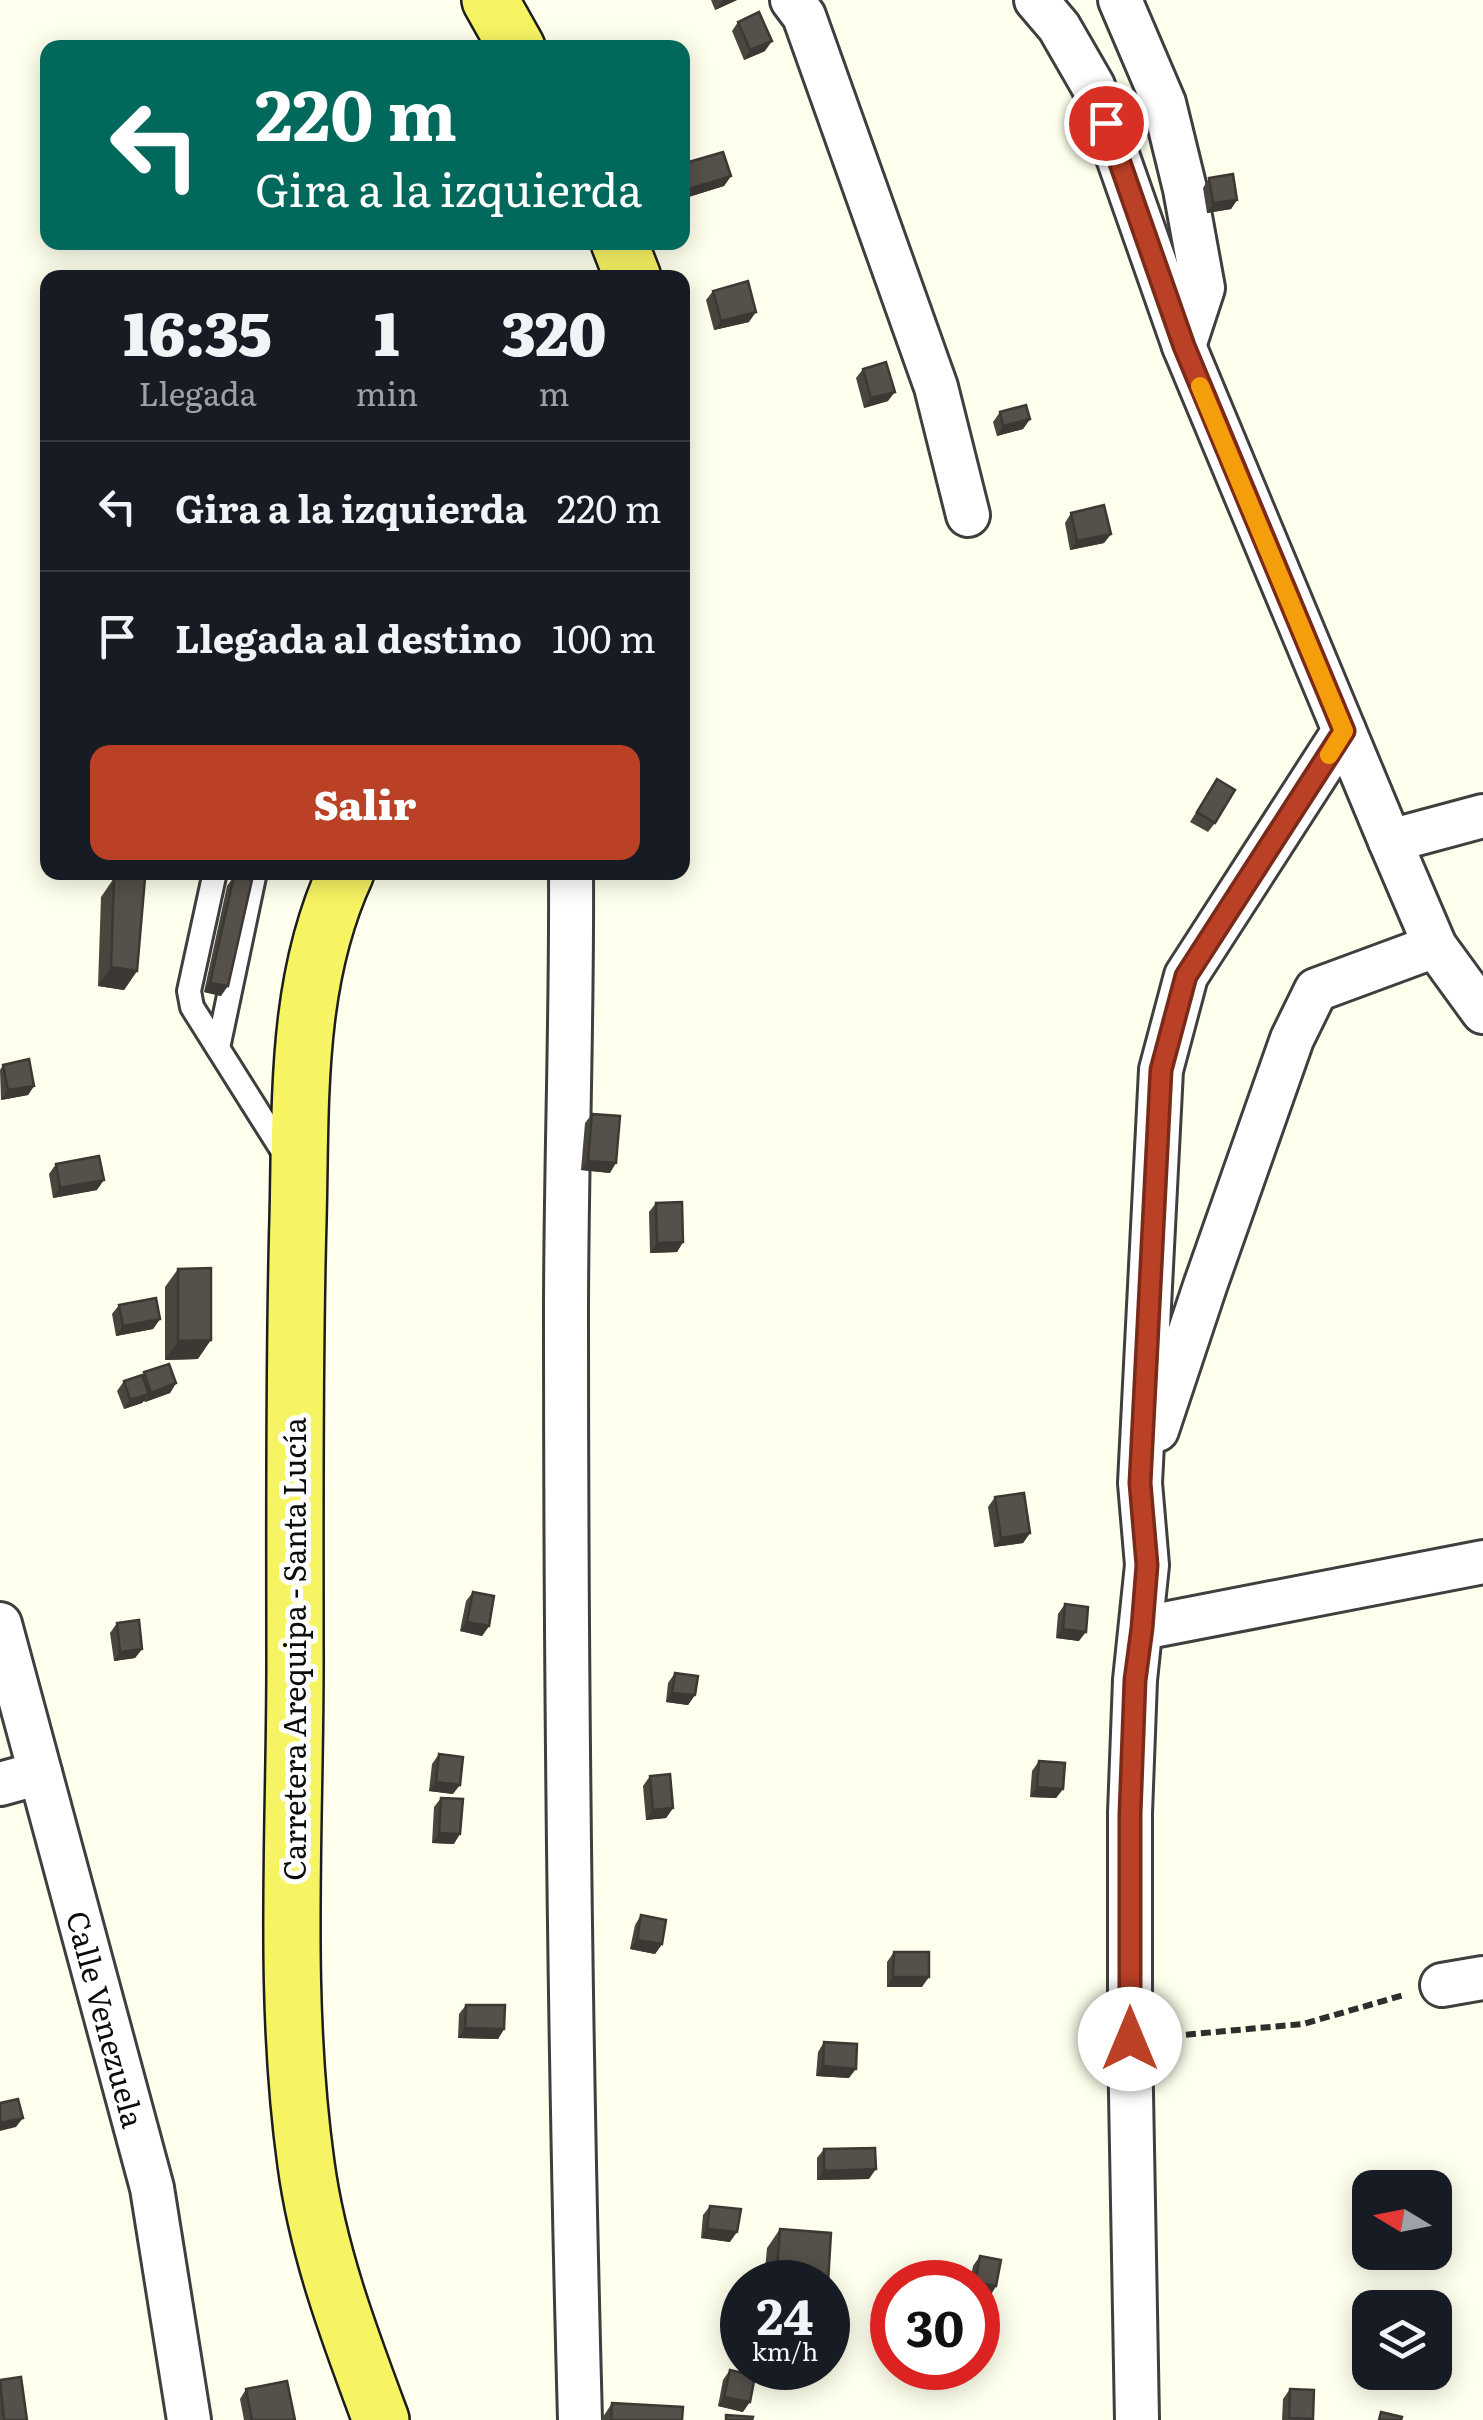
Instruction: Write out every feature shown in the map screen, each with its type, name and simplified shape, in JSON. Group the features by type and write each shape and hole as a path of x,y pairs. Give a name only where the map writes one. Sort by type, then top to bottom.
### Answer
{"main road":[{"path":"490,0 512,40"},
{"name":"Carretera Arequipa - Santa Lucía","path":"343,880 311,976 301,1057 294,1367 294,2050 311,2201 328,2268 382,2420"}],"street":[{"path":"792,0 804,16 936,387 968,514"},
{"path":"1036,0 1059,27 1093,86 1184,346 1390,842 1435,946 1483,1012"},
{"path":"1120,0 1164,104 1185,189 1202,288 1184,346"},
{"path":"1137,2420 1130,1814 1135,1680 1147,1565 1140,1483 1161,1070 1186,976 1344,731"},
{"path":"1390,842 1483,816"},
{"path":"570,880 566,1478 580,2420"},
{"path":"1140,1483 1292,1039 1316,990 1435,946"},
{"path":"1142,1628 1483,1562"},
{"name":"Calle Venezuela","path":"0,1624 20,1778 152,2188 190,2420"}],"lane":[{"path":"214,880 189,991 192,1007 299,1176"},
{"path":"218,1048 254,880"}],"path":[{"path":"1130,2039 1303,2024 1462,1981"}],"building":[{"path":"759,12 772,41 750,50 738,22"},
{"path":"723,152 731,176 690,189 690,162"},
{"path":"1233,174 1237,200 1213,203 1209,178"},
{"path":"748,281 756,312 721,321 713,291"},
{"path":"886,362 895,392 871,398 863,369"},
{"path":"1026,405 1030,419 1003,426 1000,412"},
{"path":"1104,505 1111,534 1077,541 1071,513"},
{"path":"1217,779 1235,790 1215,823 1197,812"},
{"path":"114,880 145,880 137,971 111,967"},
{"path":"233,880 252,880 228,986 210,983"},
{"path":"29,1059 34,1086 8,1090 3,1065"},
{"path":"592,1114 620,1116 616,1163 588,1161"},
{"path":"99,1156 104,1180 60,1188 56,1164"},
{"path":"682,1202 683,1242 657,1243 656,1203"},
{"path":"211,1268 211,1340 178,1341 178,1269"},
{"path":"156,1298 160,1319 123,1326 119,1305"},
{"path":"169,1364 176,1383 151,1393 144,1372"},
{"path":"142,1375 149,1394 130,1400 124,1381"},
{"path":"1024,1493 1030,1533 1001,1538 995,1497"},
{"path":"473,1592 494,1596 489,1626 467,1622"},
{"path":"1065,1604 1088,1607 1086,1632 1063,1629"},
{"path":"139,1620 142,1649 120,1652 117,1623"},
{"path":"675,1673 698,1676 695,1695 672,1693"},
{"path":"439,1754 463,1757 460,1785 436,1782"},
{"path":"1039,1761 1065,1763 1063,1789 1037,1787"},
{"path":"670,1774 673,1808 653,1810 650,1776"},
{"path":"441,1798 463,1799 460,1834 439,1833"},
{"path":"641,1915 666,1920 662,1944 637,1940"},
{"path":"894,1952 929,1952 929,1977 893,1977"},
{"path":"466,2005 505,2005 504,2029 465,2028"},
{"path":"824,2042 857,2044 856,2069 823,2066"},
{"path":"18,2099 23,2118 0,2123 0,2103"},
{"path":"875,2148 876,2169 824,2171 824,2149"},
{"path":"710,2206 741,2209 737,2232 707,2229"},
{"path":"780,2229 831,2233 829,2260 778,2260"},
{"path":"21,2377 27,2420 4,2420 0,2380"},
{"path":"287,2381 295,2420 252,2420 246,2389"},
{"path":"1290,2389 1314,2390 1313,2419 1289,2418"},
{"path":"726,2390 752,2390 750,2402 724,2397"},
{"path":"612,2403 683,2407 682,2420 611,2420"},
{"path":"1381,2412 1402,2417 1379,2420"},
{"path":"726,2415 753,2417 726,2420"}],"slow traffic":[{"path":"1200,386 1344,731 1329,755"}],"route":[{"path":"1106,123 1184,346 1344,731 1186,976 1161,1070 1140,1483 1147,1565 1135,1680 1130,1814 1130,2039"}]}
